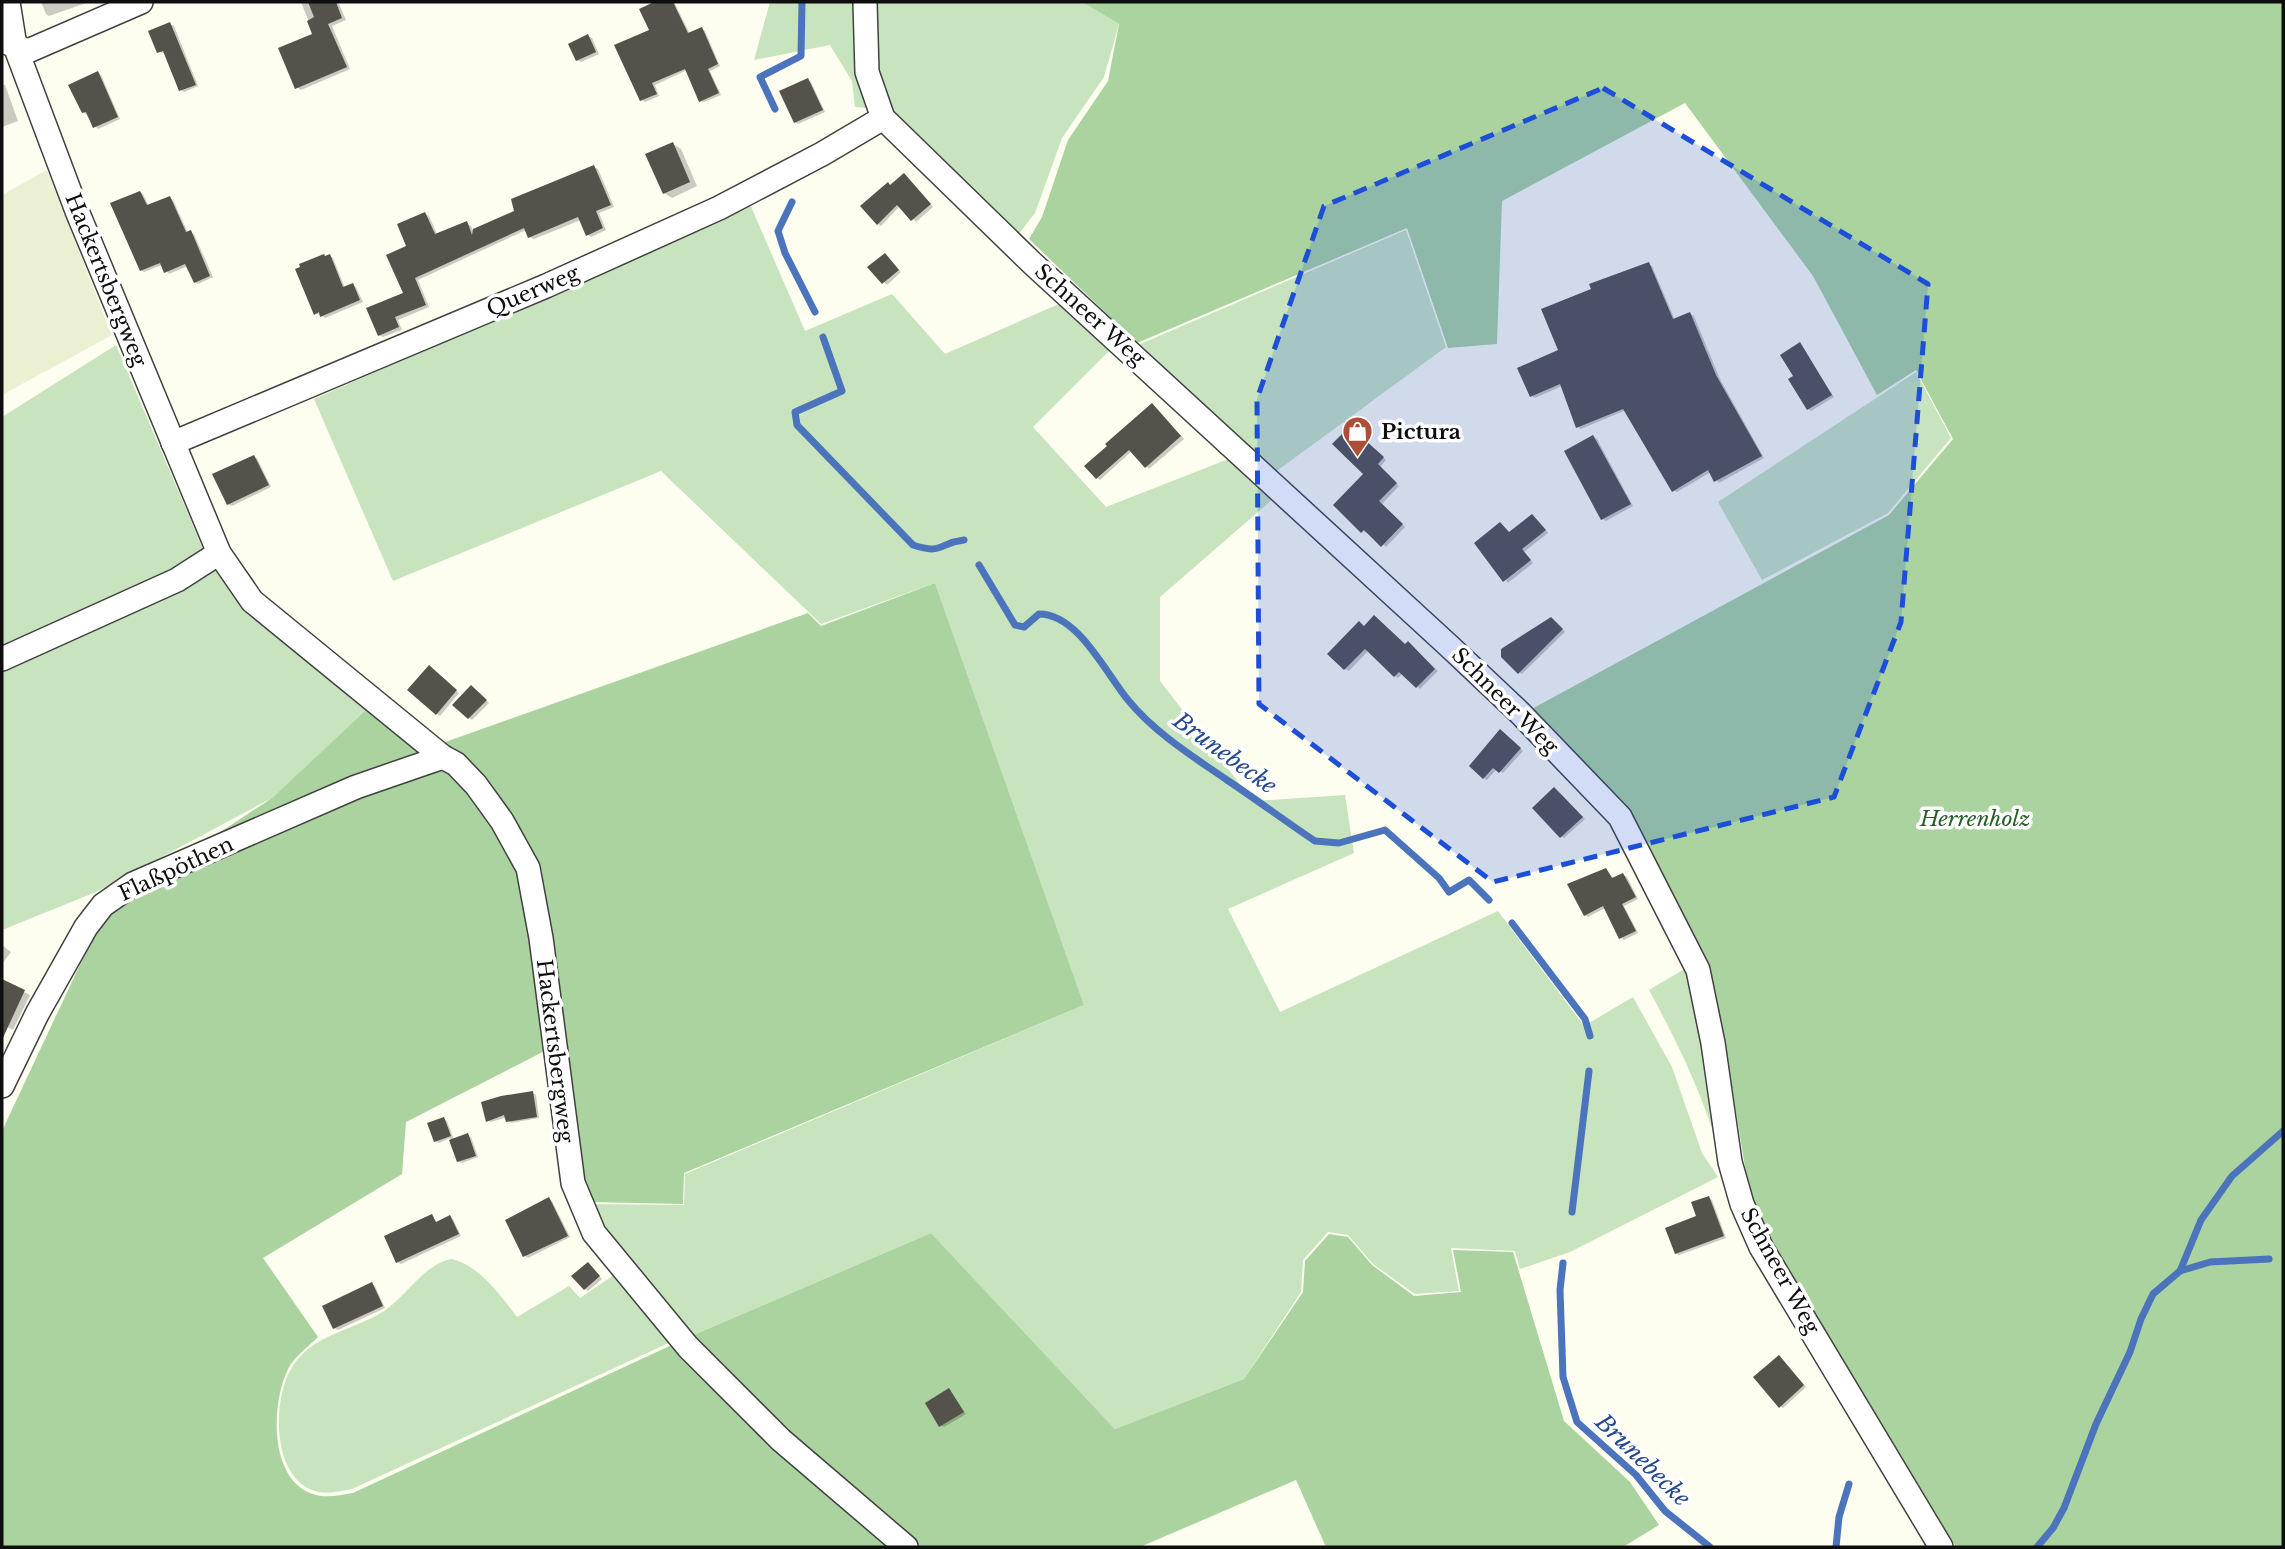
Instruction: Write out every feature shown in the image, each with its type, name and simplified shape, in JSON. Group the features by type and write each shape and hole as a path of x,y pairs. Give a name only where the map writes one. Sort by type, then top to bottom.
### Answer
{"street":[{"name":"Hackertsbergweg","path":"8,2 8,44 219,554 252,601 443,757 456,764 477,785 502,821 528,868 541,939 573,1183 594,1234 688,1347 780,1440 905,1547"},
{"path":"8,44 28,51 141,2"},
{"name":"Schneer Weg","path":"865,2 867,72 883,118 1032,263 1460,655 1620,817 1698,970 1713,1043 1730,1162 1742,1204 1761,1247 1941,1547"},
{"name":"Querweg","path":"173,443 522,296 719,208 822,154 883,118"},
{"path":"2,659 177,580 219,554"},
{"name":"Flaßpöthen","path":"2,1086 41,1006 86,927 103,905 133,884 356,787 443,757"}],"highlighted area":[{"path":"1603,88 1928,284 1901,622 1834,797 1493,882 1259,704 1257,399 1324,206"}],"green space":[{"path":"770,2 1082,2 1119,24 1104,77 1062,138 1035,213 1017,236 882,109 855,107 852,81 830,45 754,60"},
{"name":"Herrenholz","path":"1082,2 2283,2 2283,1547 1956,1547 1771,1240 1753,1201 1724,1039 1706,967 1629,813 1528,711 1889,515 1953,439 1916,370 1877,395 1813,276 1685,103 1502,201 1497,344 1448,348 1407,228 1137,343 1029,239 1042,217 1068,140 1108,81 1119,24"},
{"path":"47,170 112,335 2,395 2,195"},
{"path":"749,202 805,331 892,294 945,354 1061,303 1110,350 1033,427 1106,507 1231,458 1273,499 1160,597 1160,681 1253,801 1345,795 1354,853 1228,909 1280,1012 1498,911 1584,1026 1633,997 1672,1067 1702,1153 1718,1177 1570,1252 1520,1269 1515,1251 1451,1248 1459,1291 1415,1294 1373,1264 1348,1235 1328,1232 1303,1260 1301,1292 1244,1379 1115,1429 931,1233 689,1337 604,1233 591,1204 684,1205 685,1174 1084,1005 935,583 821,624 661,471 393,581 314,399"},
{"path":"1406,230 1446,347 1274,473 1138,345"},
{"path":"116,345 203,549 171,578 2,650 2,417"},
{"path":"1916,372 1951,438 1888,513 1762,580 1718,502"},
{"path":"214,569 247,607 284,643 369,707 272,798 96,892 2,930 2,667"},
{"path":"935,583 1084,1005 684,1173 683,1204 590,1202 580,1179 560,1043 406,1122 402,1174 263,1258 318,1337 297,1356 288,1369 278,1401 278,1440 289,1475 300,1488 316,1495 353,1493 689,1337 931,1233 1115,1429 1244,1379 1303,1292 1305,1261 1329,1234 1348,1237 1372,1265 1414,1296 1461,1292 1453,1250 1513,1252 1564,1421 1630,1482 1659,1525 1623,1547 1326,1547 1296,1480 1140,1547 2,1547 2,1131 107,907 272,798 369,707 423,750 808,613 821,626"},
{"path":"1688,967 1694,980 1716,1141 1686,1064 1649,990"},
{"path":"451,1259 480,1274 517,1317 569,1286 580,1298 614,1275 673,1341 352,1489 324,1493 301,1483 290,1471 284,1455 279,1418 285,1383 299,1357 333,1334 384,1311 424,1274 441,1262"}],"building":[{"path":"308,2 336,2 342,18 328,24 347,67 295,89 278,48 312,34 307,21 314,17"},
{"path":"654,2 673,2 688,33 702,27 718,64 708,69 719,93 699,102 685,69 652,83 657,94 640,101 614,45 649,30 639,9"},
{"path":"170,22 196,85 179,91 163,51 157,53 148,31"},
{"path":"588,34 596,52 576,61 568,44"},
{"path":"98,71 118,117 93,128 68,85"},
{"path":"808,78 823,110 794,123 779,91"},
{"path":"673,142 690,182 663,194 645,154"},
{"path":"594,165 611,205 596,211 603,228 586,236 578,217 528,238 524,228 415,278 426,305 395,317 399,327 378,336 366,308 403,293 386,255 406,246 397,224 425,212 435,234 467,221 472,235 473,229 514,211 511,199"},
{"path":"904,173 931,204 911,221 897,205 877,225 860,206 888,182 890,185"},
{"path":"140,191 147,205 170,196 186,232 191,230 210,276 194,283 185,264 164,273 160,263 140,271 110,203"},
{"path":"885,253 899,270 882,284 867,267"},
{"path":"330,254 343,287 353,283 360,300 320,317 319,312 314,315 295,269 300,267 299,264"},
{"path":"1649,262 1673,319 1690,312 1716,375 1762,456 1714,482 1708,470 1672,492 1623,409 1576,428 1560,384 1530,397 1517,368 1558,350 1541,309 1591,289 1589,284"},
{"path":"1800,342 1832,395 1807,410 1788,379 1793,376 1780,355"},
{"path":"1152,403 1181,436 1145,468 1129,450 1096,479 1084,466"},
{"path":"1352,424 1384,457 1378,464 1397,483 1379,501 1403,524 1381,547 1364,530 1361,533 1333,505 1363,474 1332,444"},
{"path":"1593,435 1631,504 1601,520 1564,451"},
{"path":"254,455 269,485 227,505 212,474"},
{"path":"1532,514 1546,530 1522,549 1531,560 1503,582 1474,543 1500,522 1509,532"},
{"path":"1374,615 1405,644 1408,641 1435,669 1416,688 1399,672 1394,677 1365,649 1344,670 1327,654 1359,621 1364,626"},
{"path":"1551,617 1563,629 1518,674 1501,657 1501,649"},
{"path":"429,665 457,690 436,715 407,690"},
{"path":"471,685 487,700 468,719 452,705"},
{"path":"1500,729 1521,748 1499,773 1493,768 1483,779 1469,766"},
{"path":"1554,787 1583,817 1560,838 1532,808"},
{"path":"1606,868 1612,878 1623,873 1636,897 1622,904 1636,931 1619,939 1603,906 1584,916 1567,884"},
{"path":"2,979 25,990 2,1040"},
{"path":"533,1091 537,1117 506,1122 504,1115 486,1122 481,1102"},
{"path":"444,1117 451,1136 434,1142 427,1123"},
{"path":"468,1133 476,1156 457,1162 449,1140"},
{"path":"1709,1196 1724,1236 1675,1254 1665,1228 1696,1216 1691,1202"},
{"path":"549,1197 568,1236 523,1257 505,1220"},
{"path":"432,1214 436,1222 450,1215 459,1234 396,1263 384,1236"},
{"path":"588,1262 600,1276 584,1290 571,1276"},
{"path":"372,1282 383,1306 333,1329 322,1306"},
{"path":"1779,1355 1804,1385 1779,1408 1753,1377"},
{"path":"949,1388 964,1412 939,1427 925,1403"}],"waterway":[{"path":"775,109 760,77 801,56 802,2"},
{"path":"792,202 778,231 785,253 815,312"},
{"name":"Brunebecke","path":"823,337 842,391 795,412 797,425 913,545 935,549 964,540"},
{"name":"Brunebecke","path":"979,565 1015,625 1024,627 1039,614 1066,624 1090,646 1128,700 1150,723 1187,753 1315,841 1339,843 1385,830 1439,878 1449,892 1469,880 1489,900"},
{"name":"Brunebecke","path":"1512,923 1585,1019 1590,1036"},
{"name":"Brunebecke","path":"1572,1212 1589,1071"},
{"path":"2037,1547 2053,1528 2064,1508 2096,1424 2130,1352 2153,1294 2180,1271 2201,1220 2232,1176 2283,1131"},
{"path":"2180,1271 2210,1262 2269,1259"},
{"name":"Brunebecke","path":"1563,1263 1560,1290 1563,1377 1577,1422 1636,1475 1665,1511 1710,1547"},
{"path":"1836,1547 1839,1517 1849,1484"}],"place":[{"name":"Pictura","path":"1358,459"}]}
